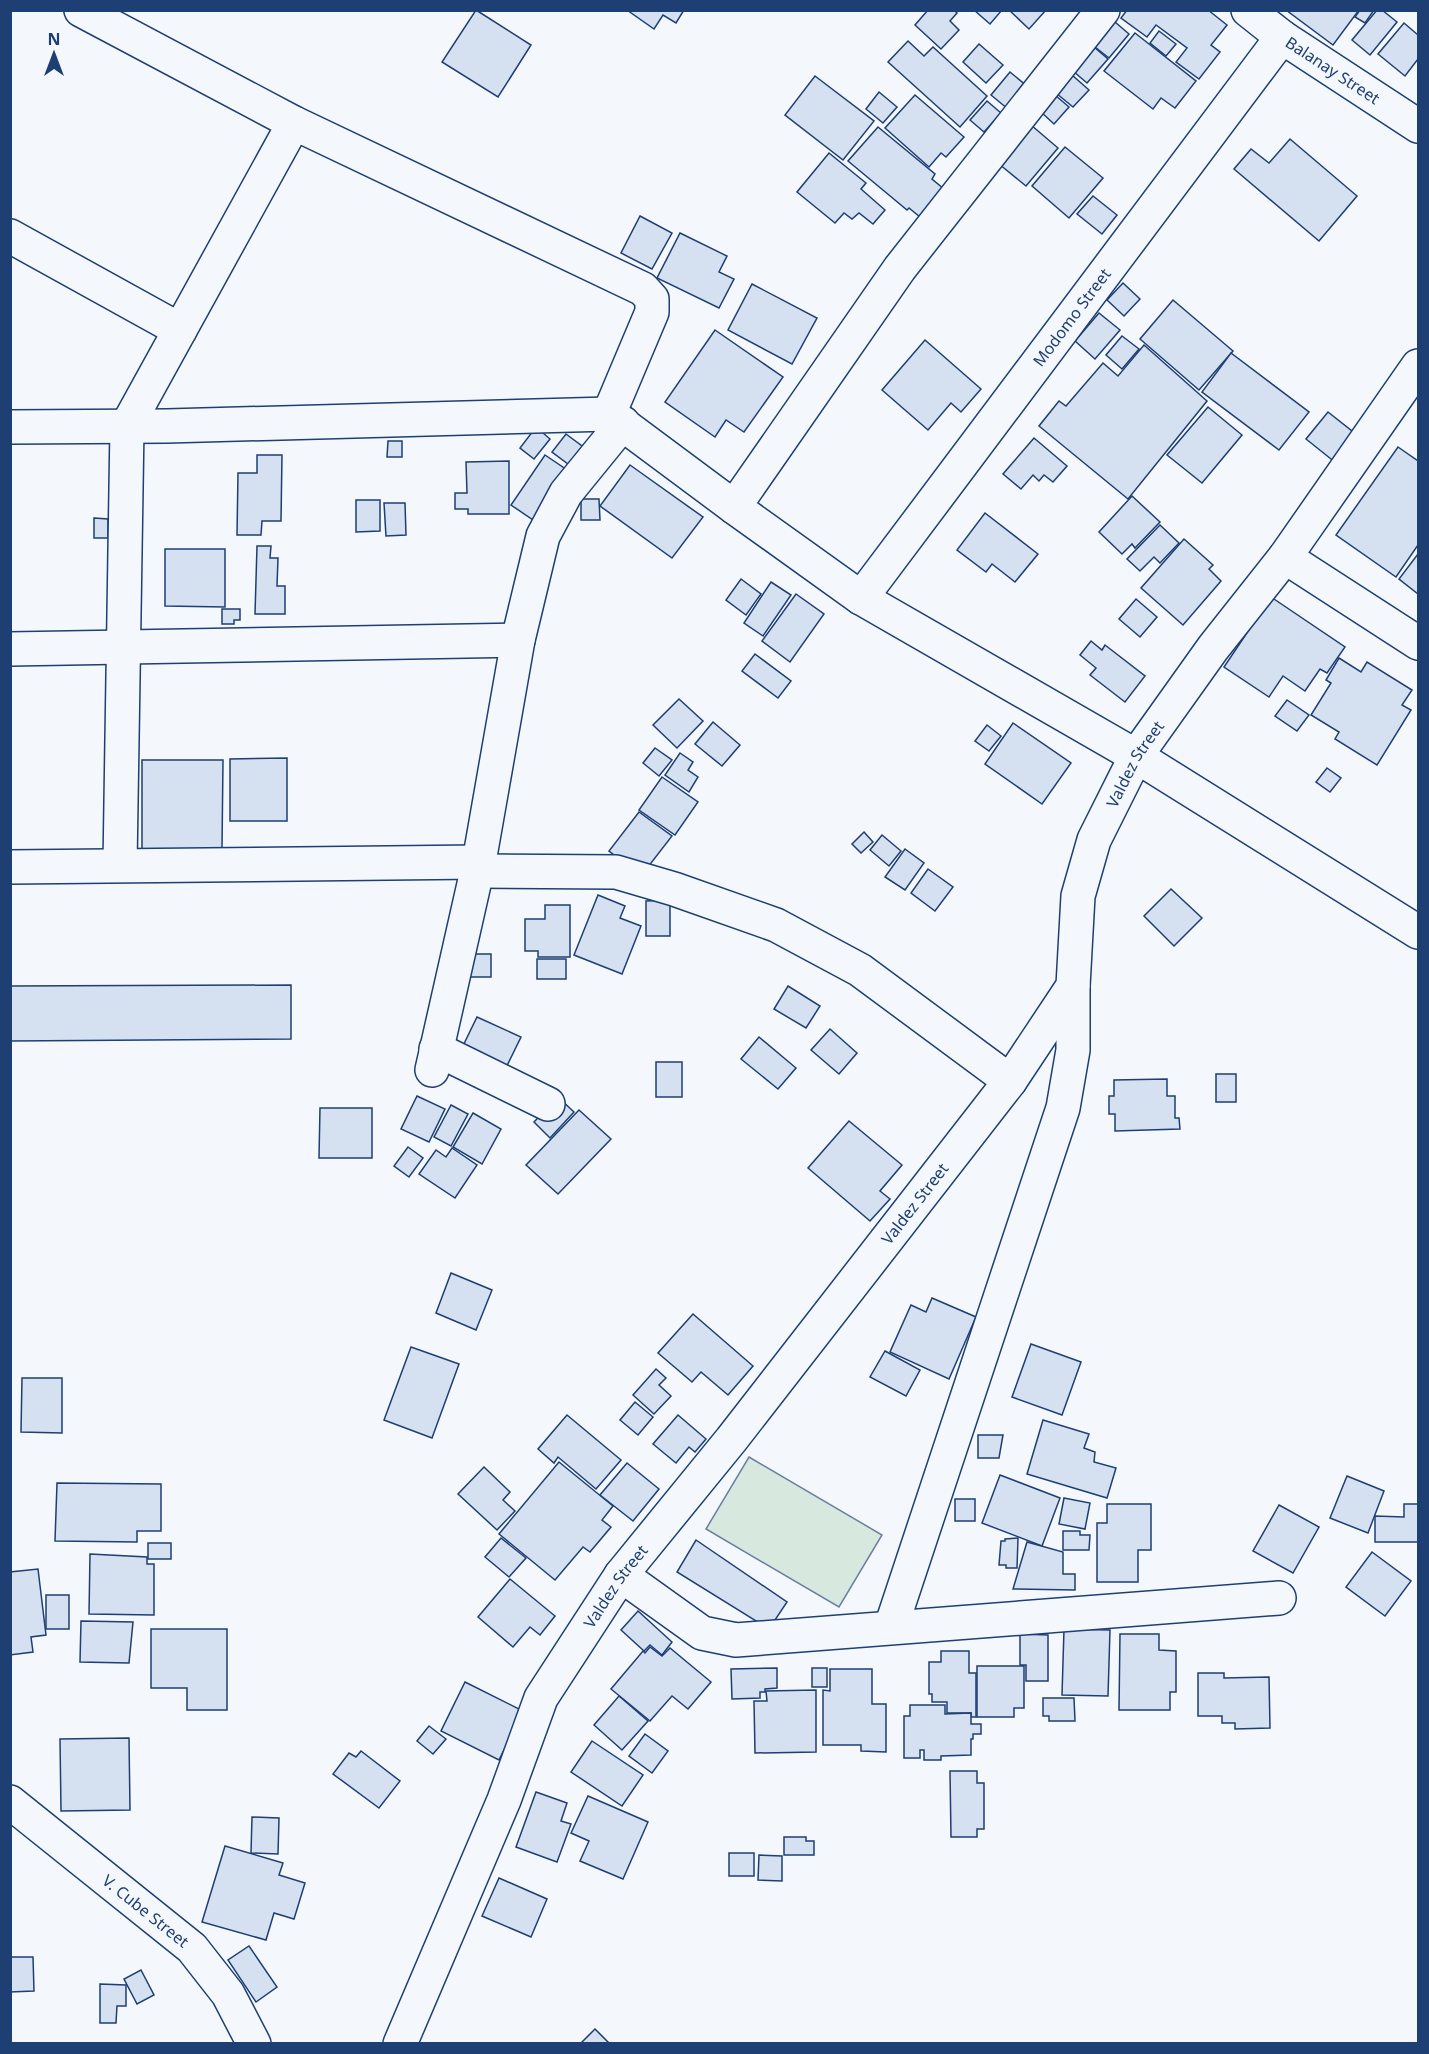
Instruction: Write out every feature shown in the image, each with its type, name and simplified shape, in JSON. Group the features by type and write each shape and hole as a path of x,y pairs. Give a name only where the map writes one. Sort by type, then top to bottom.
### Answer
{"street":[{"path":"81,10 294,123 643,289 652,299 652,312 616,418 566,493 543,536 518,640 478,867 434,1060 548,1104"},
{"path":"734,507 900,268 1102,10"},
{"name":"Balanay Street","path":"1248,10 1282,37 1419,126"},
{"name":"Modomo Street","path":"861,598 1282,37"},
{"path":"120,865 127,426 294,123"},
{"path":"10,236 180,330"},
{"name":"Valdez Street","path":"400,2043 504,1800 541,1698 621,1575 732,1440 1010,1081 1073,986 1078,896 1094,840 1136,756 1213,648 1286,557 1419,366"},
{"path":"10,427 616,418 734,507 861,598 1136,756 1419,932"},
{"path":"1286,557 1419,643"},
{"path":"10,649 518,640"},
{"path":"10,867 120,865 478,867 616,872 674,889 776,925 860,970 1010,1081"},
{"path":"891,1627 1063,1108 1073,1050 1073,986"},
{"path":"621,1575 702,1633 736,1640 1279,1598"},
{"name":"V. Cube Street","path":"10,1802 192,1948 228,1994 254,2043"}],"shaded area":[{"path":"749,1457 882,1535 839,1607 706,1529"}],"building":[{"path":"476,10 531,45 498,97 442,62"},
{"path":"627,10 684,10 676,23 663,15 654,29"},
{"path":"928,10 954,10 957,13 950,21 959,30 941,49 915,25"},
{"path":"974,10 1002,10 990,24"},
{"path":"1009,10 1046,10 1029,29"},
{"path":"1127,10 1208,10 1227,25 1211,45 1220,52 1199,79 1176,62 1187,48 1156,25 1147,37 1121,18"},
{"path":"1286,10 1359,10 1333,45"},
{"path":"1360,10 1374,10 1365,23 1355,17"},
{"path":"1377,10 1382,10 1397,22 1370,55 1352,40"},
{"path":"1115,22 1129,34 1109,58 1095,47"},
{"path":"1404,23 1418,35 1418,59 1405,76 1378,54"},
{"path":"1159,31 1176,44 1166,56 1150,43"},
{"path":"1135,33 1196,81 1175,108 1161,98 1153,109 1104,71"},
{"path":"908,41 924,56 933,47 987,96 960,127 888,62"},
{"path":"979,44 1003,65 986,83 963,62"},
{"path":"1094,47 1108,59 1087,83 1073,71"},
{"path":"1010,72 1033,91 1014,114 991,95"},
{"path":"1072,75 1089,90 1073,107 1056,93"},
{"path":"815,76 874,121 843,160 785,115"},
{"path":"879,92 897,107 883,123 866,109"},
{"path":"915,95 964,137 946,157 941,153 929,167 885,128"},
{"path":"1055,95 1069,107 1054,124 1041,112"},
{"path":"987,101 1001,113 984,132 970,120"},
{"path":"1031,125 1058,148 1026,186 999,164"},
{"path":"878,127 935,174 932,179 944,189 920,217 909,208 907,210 848,161"},
{"path":"1290,139 1357,196 1319,241 1234,169 1251,149 1269,163"},
{"path":"1065,147 1103,178 1069,218 1032,186"},
{"path":"829,153 866,183 861,189 885,210 873,224 859,213 852,219 844,213 835,223 797,192"},
{"path":"1093,196 1117,215 1102,234 1077,214"},
{"path":"640,216 672,233 652,269 621,253"},
{"path":"680,233 727,256 719,272 734,279 719,308 657,278"},
{"path":"1123,283 1140,299 1124,316 1107,300"},
{"path":"752,284 817,318 792,364 728,330"},
{"path":"1173,300 1233,351 1199,390 1140,339"},
{"path":"1099,313 1120,330 1095,359 1075,341"},
{"path":"715,330 783,377 744,432 726,420 715,437 665,402"},
{"path":"1122,336 1139,349 1122,369 1106,355"},
{"path":"925,340 981,389 961,412 951,403 928,430 882,390"},
{"path":"1144,345 1207,401 1128,499 1039,426 1059,401 1066,406 1103,363 1118,376"},
{"path":"1231,353 1309,412 1279,450 1202,392"},
{"path":"1208,407 1242,435 1202,483 1167,455"},
{"path":"1328,412 1357,435 1336,463 1306,439"},
{"path":"536,427 550,439 534,459 520,448"},
{"path":"566,434 586,449 572,467 552,452"},
{"path":"1034,438 1067,466 1053,482 1044,475 1039,481 1033,475 1021,489 1003,474"},
{"path":"388,441 402,441 402,457 387,457"},
{"path":"1398,447 1418,461 1418,545 1396,577 1336,535"},
{"path":"257,455 282,455 281,521 262,521 261,535 237,535 238,473 257,473"},
{"path":"545,455 573,474 539,524 511,505"},
{"path":"509,461 509,514 468,514 468,509 455,509 455,493 467,493 466,462"},
{"path":"630,465 703,517 672,558 600,506"},
{"path":"1132,496 1160,522 1135,548 1132,544 1122,554 1099,532"},
{"path":"581,499 599,499 600,520 581,520"},
{"path":"356,500 380,500 380,531 356,532"},
{"path":"384,503 405,503 406,535 386,536"},
{"path":"985,513 1038,554 1015,582 992,564 986,572 957,550"},
{"path":"94,518 108,519 108,538 94,538"},
{"path":"1160,525 1179,543 1160,563 1154,557 1140,571 1127,559"},
{"path":"1184,539 1213,565 1209,569 1221,581 1183,625 1141,588"},
{"path":"257,546 271,546 270,558 278,558 277,586 285,586 285,614 255,614"},
{"path":"165,549 225,549 225,607 165,606"},
{"path":"1418,554 1418,594 1399,579"},
{"path":"741,579 761,594 746,615 726,600"},
{"path":"771,582 791,595 763,636 744,623"},
{"path":"796,594 824,614 790,662 762,641"},
{"path":"1271,597 1345,647 1327,673 1320,669 1305,691 1283,676 1269,697 1224,667"},
{"path":"1136,599 1157,617 1140,637 1119,619"},
{"path":"222,609 240,609 240,620 234,620 234,624 222,624"},
{"path":"1091,641 1102,650 1105,645 1145,676 1125,702 1090,675 1096,668 1080,655"},
{"path":"755,654 791,681 778,698 742,671"},
{"path":"1339,658 1361,672 1367,662 1412,690 1402,705 1411,710 1377,765 1335,739 1339,732 1311,715 1331,683 1326,680"},
{"path":"679,699 703,721 677,748 653,725"},
{"path":"1287,700 1309,715 1297,731 1275,716"},
{"path":"713,722 740,745 722,766 695,744"},
{"path":"1013,723 1071,763 1042,804 985,764"},
{"path":"987,725 1001,736 989,751 975,741"},
{"path":"655,748 672,760 659,776 643,763"},
{"path":"680,753 693,762 688,770 698,777 689,792 665,775"},
{"path":"287,758 287,821 230,821 230,759"},
{"path":"142,760 223,760 222,849 142,849"},
{"path":"1327,768 1341,778 1330,792 1316,782"},
{"path":"662,777 698,802 675,835 639,810"},
{"path":"639,812 672,836 641,876 609,851"},
{"path":"864,832 873,842 861,853 852,844"},
{"path":"882,835 901,851 889,866 870,850"},
{"path":"905,849 924,863 905,890 885,877"},
{"path":"928,869 953,887 935,911 911,893"},
{"path":"1171,889 1202,918 1174,946 1144,916"},
{"path":"598,895 625,906 620,918 641,926 622,974 574,955"},
{"path":"670,900 670,936 646,936 646,901"},
{"path":"545,905 570,905 570,957 538,957 538,951 525,951 525,919 545,919"},
{"path":"468,954 491,954 491,977 468,977"},
{"path":"537,959 566,959 566,979 537,979"},
{"path":"291,985 291,1039 10,1041 10,986"},
{"path":"788,986 820,1006 806,1028 774,1009"},
{"path":"477,1017 521,1037 501,1078 460,1052"},
{"path":"830,1029 857,1053 839,1074 811,1050"},
{"path":"759,1037 796,1068 778,1089 741,1059"},
{"path":"656,1062 682,1062 682,1097 656,1097"},
{"path":"1216,1074 1236,1074 1236,1102 1216,1102"},
{"path":"1167,1079 1167,1096 1175,1096 1175,1118 1179,1118 1180,1129 1115,1131 1115,1114 1109,1114 1109,1096 1114,1096 1114,1080"},
{"path":"417,1096 445,1109 429,1142 401,1129"},
{"path":"558,1097 574,1112 550,1138 534,1122"},
{"path":"451,1105 468,1114 451,1146 434,1137"},
{"path":"320,1108 372,1108 372,1158 319,1158"},
{"path":"579,1110 611,1139 558,1194 526,1165"},
{"path":"473,1113 501,1129 482,1164 453,1147"},
{"path":"849,1121 902,1165 880,1191 890,1199 870,1221 808,1168"},
{"path":"408,1147 423,1158 409,1177 394,1166"},
{"path":"452,1148 477,1165 455,1198 419,1174 436,1150 446,1157"},
{"path":"451,1273 492,1290 476,1330 436,1313"},
{"path":"932,1298 976,1317 949,1379 890,1352 911,1305 926,1312"},
{"path":"693,1314 753,1366 728,1395 701,1372 692,1382 658,1353"},
{"path":"1031,1344 1081,1362 1062,1415 1012,1397"},
{"path":"411,1347 459,1364 432,1438 384,1420"},
{"path":"885,1351 920,1370 906,1396 870,1377"},
{"path":"656,1369 666,1378 659,1385 671,1396 654,1414 633,1395"},
{"path":"22,1378 62,1378 62,1433 21,1432"},
{"path":"635,1402 653,1417 638,1435 620,1420"},
{"path":"567,1415 621,1460 596,1489 558,1457 554,1463 538,1449"},
{"path":"678,1415 706,1439 695,1452 689,1447 676,1463 653,1444"},
{"path":"1043,1420 1089,1434 1084,1448 1095,1452 1094,1462 1116,1468 1107,1498 1027,1474"},
{"path":"978,1435 1003,1435 999,1458 978,1458"},
{"path":"559,1462 613,1506 602,1520 611,1527 590,1552 583,1547 555,1580 499,1534"},
{"path":"627,1463 659,1489 633,1521 600,1495"},
{"path":"484,1467 510,1492 503,1500 515,1511 497,1530 458,1494"},
{"path":"1000,1475 1060,1498 1042,1546 982,1523"},
{"path":"1347,1476 1384,1491 1368,1533 1330,1518"},
{"path":"57,1483 161,1484 161,1531 137,1531 137,1542 55,1541"},
{"path":"1064,1498 1090,1503 1085,1529 1059,1524"},
{"path":"955,1499 975,1499 975,1521 955,1521"},
{"path":"1107,1504 1151,1504 1151,1550 1138,1550 1138,1582 1097,1582 1097,1523 1107,1523"},
{"path":"1404,1504 1418,1504 1418,1542 1375,1542 1375,1516 1404,1517"},
{"path":"1279,1505 1319,1527 1293,1573 1253,1551"},
{"path":"1063,1531 1080,1531 1080,1535 1090,1535 1089,1550 1063,1550"},
{"path":"501,1538 526,1558 509,1577 485,1557"},
{"path":"1018,1538 1017,1568 1006,1568 1006,1565 999,1565 1001,1541"},
{"path":"696,1540 787,1602 769,1629 677,1572"},
{"path":"1027,1542 1063,1552 1063,1574 1075,1574 1075,1590 1013,1589"},
{"path":"148,1543 171,1543 171,1559 148,1559"},
{"path":"1372,1552 1411,1581 1385,1616 1346,1587"},
{"path":"90,1554 147,1557 147,1564 154,1564 154,1615 89,1614"},
{"path":"38,1569 46,1635 31,1637 33,1652 10,1655 10,1572"},
{"path":"510,1579 555,1616 540,1635 530,1627 513,1647 478,1617"},
{"path":"46,1595 69,1595 69,1629 46,1629"},
{"path":"638,1611 672,1642 662,1655 650,1645 644,1651 621,1630"},
{"path":"81,1621 133,1622 129,1663 80,1662"},
{"path":"151,1629 227,1629 227,1710 187,1710 187,1688 151,1688"},
{"path":"1064,1629 1110,1630 1108,1696 1062,1695"},
{"path":"1020,1634 1048,1635 1048,1681 1026,1681 1026,1665 1020,1665"},
{"path":"1120,1634 1159,1634 1159,1650 1176,1651 1176,1692 1170,1692 1170,1710 1119,1710"},
{"path":"650,1647 662,1656 670,1648 711,1682 688,1709 672,1696 650,1721 611,1689 643,1651 645,1653"},
{"path":"941,1651 969,1651 969,1673 976,1673 976,1717 971,1717 971,1713 947,1713 947,1702 932,1702 932,1694 929,1694 929,1662 941,1662"},
{"path":"977,1666 1024,1666 1024,1708 1014,1708 1014,1717 977,1717"},
{"path":"777,1668 777,1688 765,1689 765,1692 760,1692 760,1698 732,1699 731,1669"},
{"path":"812,1668 827,1668 827,1687 812,1687"},
{"path":"830,1669 872,1669 872,1704 886,1704 886,1752 861,1751 861,1745 823,1745 823,1690 830,1691"},
{"path":"1198,1673 1224,1673 1224,1678 1269,1677 1270,1728 1235,1729 1235,1723 1222,1723 1222,1716 1198,1716"},
{"path":"465,1682 523,1711 499,1760 441,1731"},
{"path":"816,1690 816,1752 755,1753 754,1701 767,1701 766,1691"},
{"path":"619,1696 648,1721 622,1750 594,1725"},
{"path":"1043,1698 1074,1698 1075,1721 1049,1721 1049,1716 1043,1716"},
{"path":"910,1705 945,1705 945,1714 971,1713 971,1724 981,1724 981,1734 973,1734 971,1755 941,1756 941,1760 924,1760 924,1750 920,1750 920,1758 904,1758 904,1716 910,1716"},
{"path":"429,1726 446,1739 433,1754 417,1741"},
{"path":"645,1734 668,1751 652,1773 629,1756"},
{"path":"129,1738 130,1810 61,1811 60,1739"},
{"path":"592,1741 643,1775 622,1806 571,1772"},
{"path":"361,1751 400,1781 379,1808 333,1774 349,1753 356,1757"},
{"path":"950,1771 977,1771 977,1783 984,1783 984,1829 977,1829 977,1837 951,1837"},
{"path":"536,1792 567,1803 561,1821 571,1824 557,1862 516,1847"},
{"path":"588,1796 648,1822 623,1879 580,1861 589,1841 571,1833"},
{"path":"252,1817 279,1818 278,1854 251,1853"},
{"path":"784,1837 806,1837 806,1841 814,1841 814,1855 784,1855"},
{"path":"225,1846 283,1863 279,1875 305,1883 294,1919 274,1913 266,1940 202,1922"},
{"path":"729,1853 754,1853 754,1876 729,1876"},
{"path":"759,1855 782,1856 782,1881 758,1880"},
{"path":"499,1878 547,1899 531,1937 482,1916"},
{"path":"249,1946 277,1987 256,2002 228,1960"},
{"path":"10,1957 33,1957 34,1991 10,1992"},
{"path":"141,1970 154,1995 137,2004 124,1979"},
{"path":"100,1984 126,1985 126,2006 117,2006 116,2023 100,2023"},
{"path":"595,2029 610,2044 580,2044"}]}
